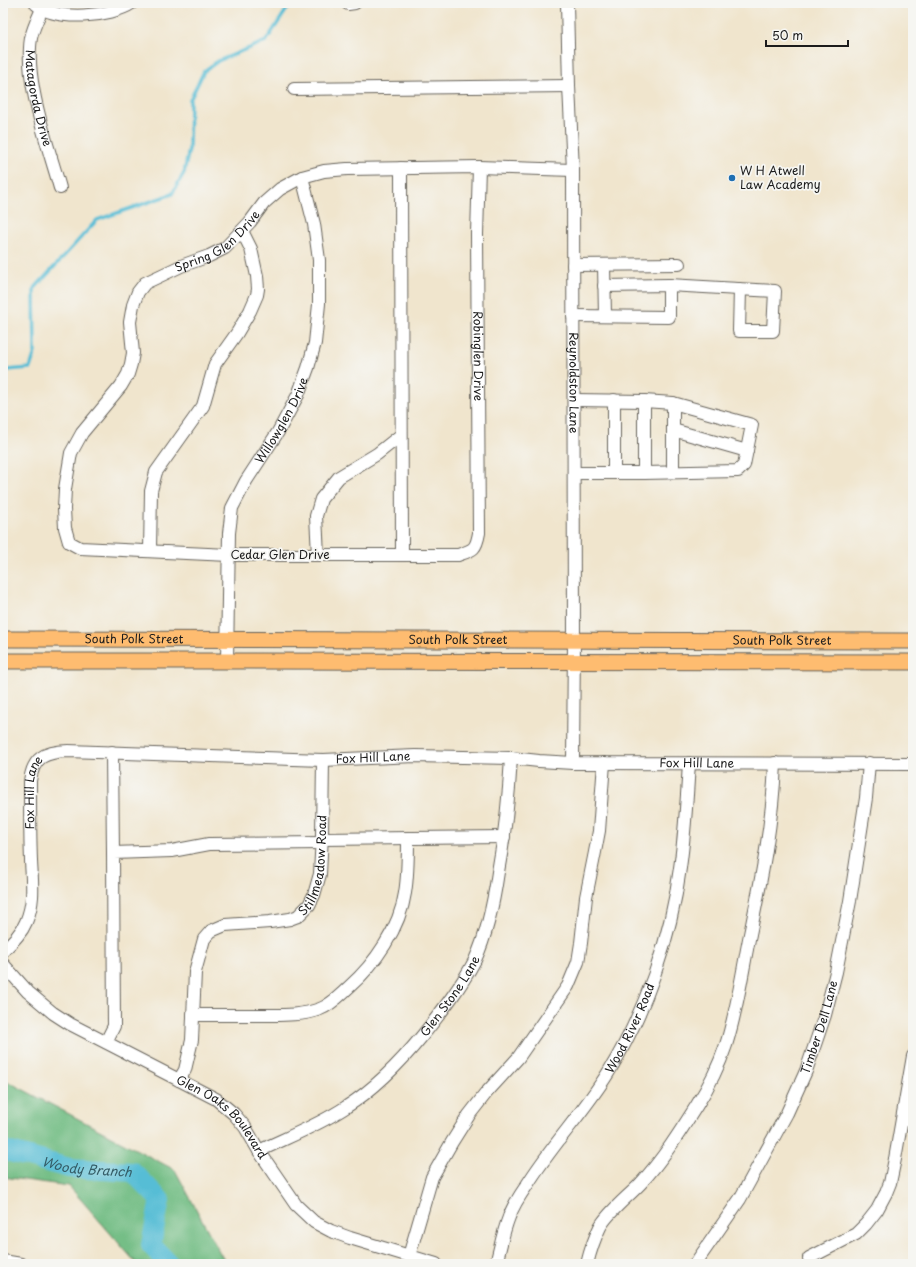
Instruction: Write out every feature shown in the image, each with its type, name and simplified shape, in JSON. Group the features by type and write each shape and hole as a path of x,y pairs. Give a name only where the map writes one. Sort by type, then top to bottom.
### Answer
{"main road":[{"name":"South Polk Street","path":"3,639 913,641"},
{"name":"South Polk Street","path":"3,661 227,660 913,662"}],"street":[{"path":"39,6 65,14 93,16 110,12 132,3"},
{"name":"Reynoldston Lane","path":"567,3 573,170 573,763"},
{"name":"Matagorda Drive","path":"39,6 30,52 31,70 42,126 60,188"},
{"path":"294,89 569,86"},
{"name":"Spring Glen Drive","path":"80,548 69,542 65,528 64,489 71,453 82,433 121,386 128,374 133,353 130,322 133,305 138,292 146,283 225,248 242,231 264,203 280,189 302,177 324,171 347,169 479,167 573,170"},
{"name":"Robinglen Drive","path":"477,544 479,533 477,234 479,167"},
{"path":"400,168 402,555"},
{"name":"Willowglen Drive","path":"227,660 229,533 232,508 246,481 278,432 298,395 315,343 319,304 319,260 314,224 302,177"},
{"path":"150,551 151,491 154,476 203,406 206,400 215,364 237,333 250,311 257,295 257,276 251,249 242,231"},
{"path":"573,265 679,264"},
{"path":"604,265 605,316"},
{"path":"604,286 669,285 740,289"},
{"path":"573,316 669,317 669,285"},
{"path":"574,400 614,400 673,403 752,425 744,465 738,471 574,473"},
{"path":"614,400 614,473"},
{"path":"644,401 644,473"},
{"path":"673,403 673,472"},
{"path":"673,430 747,451"},
{"path":"318,555 316,516 321,499 339,477 376,454 401,435"},
{"name":"Cedar Glen Drive","path":"80,548 229,555 458,555 470,551 477,544"},
{"name":"Fox Hill Lane","path":"3,951 18,936 23,928 32,903 31,771 36,762 53,751 323,760 415,756 511,758 573,763 913,764"},
{"path":"106,1042 114,1026 112,752"},
{"name":"Glen Stone Lane","path":"259,1151 315,1125 346,1107 374,1086 394,1068 416,1044 460,985 475,959 488,922 496,889 509,795 511,758"},
{"name":"Stillmeadow Road","path":"180,1080 185,1070 192,1040 195,972 204,940 211,930 225,925 290,919 298,916 309,904 320,874 323,760"},
{"path":"409,1256 432,1177 452,1142 469,1115 518,1058 568,986 578,962 586,897 599,832 604,763"},
{"name":"Wood River Road","path":"496,1264 509,1217 522,1193 540,1164 608,1074 633,1026 653,978 666,936 680,869 687,802 689,763"},
{"path":"587,1264 600,1226 641,1183 669,1148 698,1103 716,1070 726,1046 734,1015 762,873 772,805 775,763"},
{"name":"Timber Dell Lane","path":"695,1264 740,1199 787,1113 806,1071 825,1015 850,900 866,798 869,763"},
{"path":"112,853 172,851 209,844 408,838 504,838"},
{"path":"193,1015 301,1014 321,1009 333,1001 353,984 386,944 397,921 405,894 408,870 408,838"},
{"name":"Glen Oaks Boulevard","path":"3,964 28,992 53,1013 70,1024 224,1104 245,1127 259,1151 296,1205 314,1222 331,1231 350,1238 436,1264"},
{"path":"809,1258 856,1234 877,1210 886,1193 890,1183 895,1159 913,1056"},
{"path":"3,1261 21,1264"}],"green space":[{"path":"3,1079 175,1170 226,1264 137,1264 69,1186 3,1177"}],"waterway":[{"path":"3,377 7,370 30,368 35,352 34,289 97,220 172,194 184,173 189,149 190,100 204,71 218,61 266,41 291,3"},
{"name":"Woody Branch","path":"3,1150 69,1168 133,1172 160,1200 151,1245 169,1264"}],"place":[{"name":"W H Atwell Law Academy","path":"732,178"}]}
